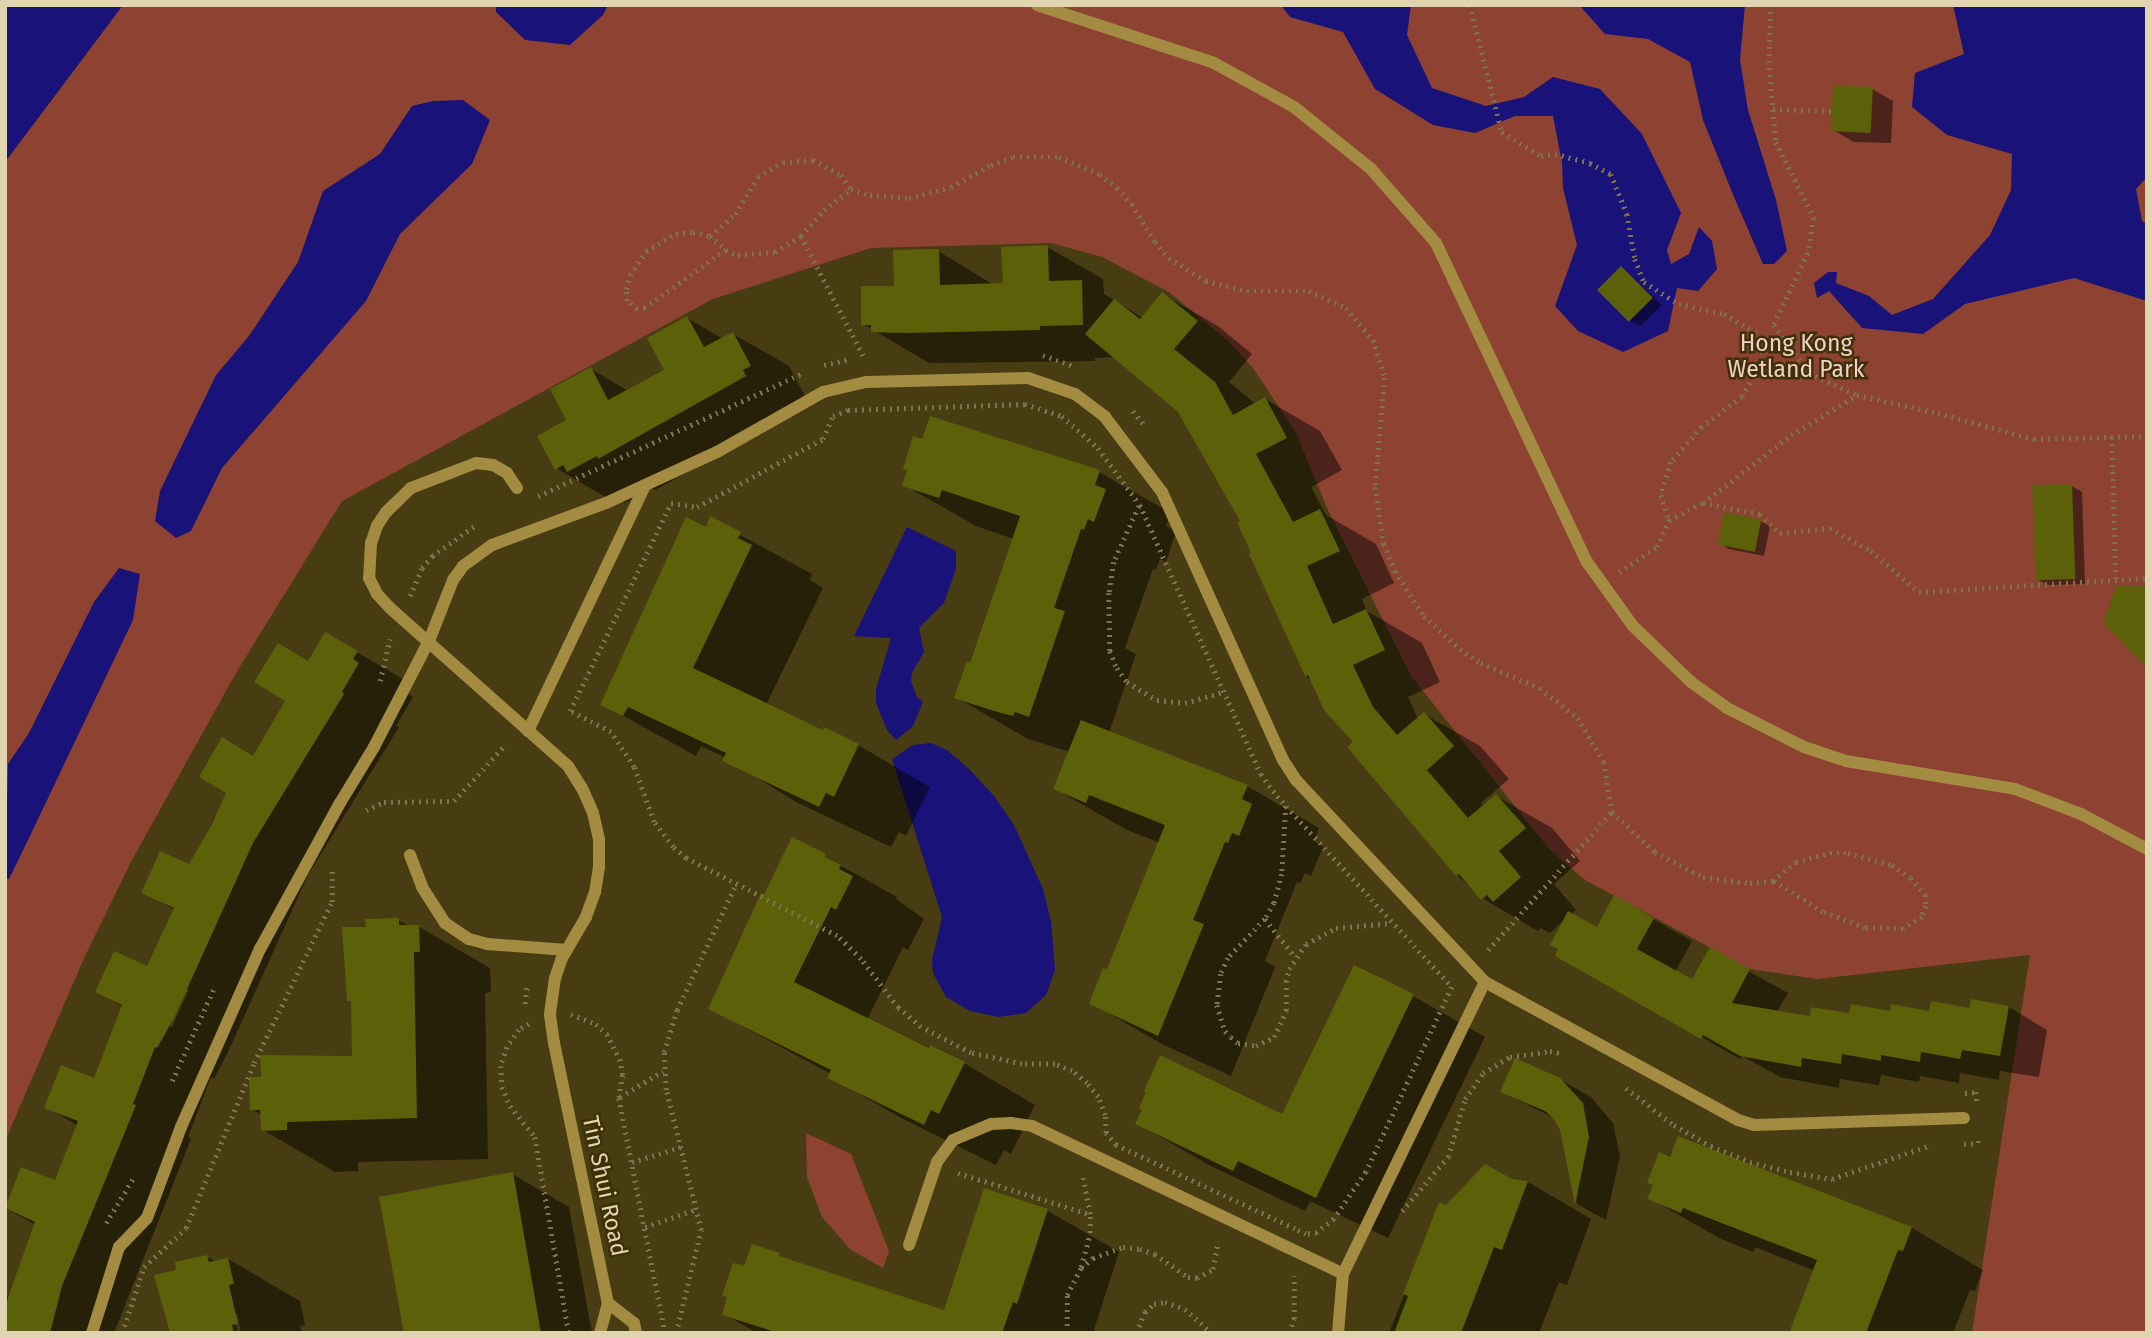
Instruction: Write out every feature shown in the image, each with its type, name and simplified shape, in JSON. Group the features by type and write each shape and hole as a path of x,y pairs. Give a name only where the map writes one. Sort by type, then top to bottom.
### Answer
{"street":[{"path":"1037,5 1214,63 1294,107 1371,169 1436,243 1587,562 1617,606 1661,655 1727,708 1765,729 1846,761 2029,794 2081,814 2147,849"},
{"path":"92,1333 119,1247 147,1218 181,1127 260,949 374,747 429,641 453,580 477,554 645,486 717,452 823,392 866,382 1028,378 1075,394 1105,417 1162,492 1272,739 1296,780 1485,982 1738,1119 1754,1125 1964,1118"},
{"name":"Tin Shui Road","path":"517,488 500,469 476,463 411,488 386,512 371,542 369,578 377,594 400,616 568,766 582,788 599,839 599,867 595,892 586,917 555,978 550,1015 608,1303 600,1333"},
{"path":"528,731 645,486"},
{"path":"410,855 422,887 445,923 469,939 567,950"},
{"path":"1338,1333 1343,1274 1485,982"},
{"path":"909,1245 937,1162 953,1140 991,1124 1011,1123 1032,1126 1343,1274"},
{"path":"608,1303 634,1323 636,1333"}],"path":[{"path":"1470,5 1502,132 1541,156 1555,154 1590,163 1611,174 1627,214 1635,259 1644,282 1679,304 1724,314 1755,332 1765,359 1742,397 1702,427 1671,462 1661,495 1669,520"},
{"path":"1771,5 1769,61 1776,142 1814,218 1808,253 1774,325 1809,373 1857,395 2034,439 2147,436"},
{"path":"1773,108 1832,111"},
{"path":"710,236 735,214 758,177 783,162 805,160 828,166 851,188 870,195 909,198 951,187 990,164 1013,158 1059,157 1100,174 1117,188 1132,204 1155,242 1170,258 1197,276 1226,288 1247,291 1309,291 1346,309 1373,340 1385,378 1375,487 1384,544 1395,571 1424,616 1460,649 1481,663 1540,688 1578,718 1604,762 1612,812 1655,852 1679,866 1727,882 1773,881 1823,912 1864,928 1903,929 1922,917 1926,906 1926,895 1921,885 1892,865 1848,853 1830,853 1796,862 1773,881"},
{"path":"726,250 645,308 637,309 627,301 630,275 646,251 676,234 693,232 710,236 726,250 738,255 763,255 787,247 801,236 824,210 851,188"},
{"path":"801,236 864,356"},
{"path":"1031,352 1078,368"},
{"path":"530,500 814,368 864,356 877,357"},
{"path":"1587,562 1615,575 1657,547 1669,520 1703,503 1791,435 1857,395"},
{"path":"1025,404 1062,416 1087,436 1140,505 1223,692 1261,774 1286,806 1452,987 1366,1172 1327,1227 1317,1233 1306,1234 1116,1145 1106,1133 1105,1115 1098,1097 1072,1071 1055,1065 1022,1064 971,1053 921,1027 898,1008 861,959 837,936 673,848 654,822 634,766 611,732 570,711 671,503 697,507 823,439 833,416 848,410 1025,404"},
{"path":"1131,408 1153,437"},
{"path":"2112,438 2116,579"},
{"path":"1703,503 1760,514 1780,533 1830,528 1871,551 1919,592 2147,578"},
{"path":"1140,505 1114,562 1109,593 1110,651 1117,668 1127,682 1157,700 1185,703 1223,692"},
{"path":"380,684 386,647 422,568 432,556 462,532 481,523"},
{"path":"362,816 368,808 384,802 454,801 505,743 513,751"},
{"path":"1286,806 1280,889 1265,919 1234,951 1220,974 1217,1005 1225,1031 1238,1043 1256,1046 1274,1037 1286,1011 1286,982 1295,957 1306,944 1328,931 1393,923"},
{"path":"1488,950 1612,812"},
{"path":"122,1333 144,1267 186,1228 254,1063 332,902 331,871 337,860"},
{"path":"676,1333 701,1230 664,1071 668,1030 736,884"},
{"path":"1265,919 1295,957"},
{"path":"1481,943 1495,956"},
{"path":"525,1026 525,996 539,948"},
{"path":"172,1083 214,988"},
{"path":"569,1333 535,1137 510,1106 502,1087 501,1066 507,1047 525,1026 550,1015 567,1013 584,1017 607,1034 620,1059 623,1075 619,1098 666,1333"},
{"path":"1396,1220 1448,1157 1465,1099 1483,1073 1510,1057 1550,1052 1570,1055"},
{"path":"619,1098 664,1071"},
{"path":"1623,1084 1639,1101 1711,1146 1790,1172 1832,1179 1927,1146 1940,1145"},
{"path":"1963,1093 1976,1092 1977,1105"},
{"path":"1952,1144 1978,1143 1977,1131"},
{"path":"632,1163 681,1147"},
{"path":"953,1186 964,1165"},
{"path":"958,1173 1090,1214"},
{"path":"1071,1173 1096,1184"},
{"path":"102,1230 135,1175"},
{"path":"1067,1333 1067,1295 1081,1268 1090,1233 1090,1214 1083,1178"},
{"path":"645,1227 696,1209"},
{"path":"1206,1235 1229,1246"},
{"path":"1081,1268 1100,1254 1123,1247 1155,1254 1180,1273 1197,1279 1213,1269 1217,1261 1218,1241"},
{"path":"1284,1272 1295,1277 1294,1319 1289,1333"},
{"path":"1136,1333 1145,1312 1154,1304 1165,1302 1185,1309 1212,1333"}],"green space":[{"name":"Hong Kong Wetland Park","path":"123,5 2147,5 2147,1333 1972,1333 2030,955 1817,979 1750,969 1585,880 1550,850 1411,676 1327,508 1296,433 1253,368 1227,340 1169,292 1102,257 1051,243 871,248 713,299 342,501 236,673 132,860 85,956 5,1141 5,162"},
{"path":"806,1133 851,1154 889,1251 883,1268 851,1250 822,1217 807,1177"}],"shaded area":[{"path":"5,5 123,5 5,162"},
{"path":"496,5 608,5 603,15 570,45 525,40 496,12"},
{"path":"1281,5 1411,5 1407,35 1432,88 1486,106 1524,97 1553,77 1600,89 1642,134 1681,213 1667,250 1671,264 1689,254 1699,227 1712,241 1717,269 1698,291 1677,288 1668,331 1623,352 1578,331 1555,306 1577,245 1563,188 1562,163 1553,116 1515,116 1475,133 1433,125 1375,89 1343,32 1290,17"},
{"path":"1579,5 1745,5 1740,60 1748,110 1776,200 1787,251 1774,264 1763,264 1734,197 1703,120 1690,62 1648,39 1605,34"},
{"path":"1953,5 2147,5 2147,177 2136,189 2142,221 2147,224 2147,301 2074,278 1965,304 1923,334 1862,328 1829,291 1817,298 1814,283 1828,272 1837,272 1836,283 1869,296 1892,315 1933,299 1990,235 2011,190 2012,154 1947,135 1912,107 1915,73 1964,54"},
{"path":"463,100 490,120 472,164 400,234 366,301 222,468 191,531 176,538 155,521 160,491 216,375 249,336 298,262 323,191 380,154 412,106 433,101"},
{"path":"907,527 956,551 956,569 944,603 919,628 924,652 912,673 911,681 917,697 923,702 913,726 896,740 887,730 876,703 876,689 891,638 854,636"},
{"path":"119,568 140,574 133,620 9,879 5,879 8,764 29,733 94,602"},
{"path":"931,743 947,750 994,796 1014,825 1043,889 1051,922 1055,970 1046,995 1026,1013 998,1017 970,1011 946,997 933,973 932,960 942,917 892,759 913,745"}],"building":[{"path":"1833,85 1873,87 1871,133 1831,131"},
{"path":"1048,245 1049,281 1082,280 1083,325 1040,326 1040,330 905,333 871,332 871,325 861,325 861,286 894,286 893,250 939,249 940,285 1003,283 1001,247"},
{"path":"1621,266 1653,298 1629,322 1597,290"},
{"path":"1162,292 1198,321 1174,349 1215,382 1233,415 1265,397 1287,438 1256,454 1293,522 1320,509 1340,551 1307,566 1333,624 1366,609 1385,650 1353,665 1373,707 1397,735 1424,712 1454,746 1427,770 1468,818 1496,794 1526,828 1499,851 1521,877 1493,902 1487,895 1481,900 1459,874 1456,876 1347,747 1353,742 1324,710 1308,675 1305,676 1249,554 1251,553 1237,522 1240,521 1178,412 1085,334 1114,299 1140,319"},
{"path":"687,316 704,347 733,332 751,366 743,370 746,376 598,459 597,456 567,472 563,465 555,470 537,436 566,420 550,389 591,367 608,400 664,370 647,338"},
{"path":"930,416 1100,470 1095,485 1106,489 1094,522 1088,519 1084,530 1081,529 1054,608 1065,611 1029,717 1015,712 1013,716 954,698 967,661 970,663 1020,516 942,490 939,498 902,486 907,470 903,469 913,436 922,439"},
{"path":"2072,484 2075,579 2035,580 2032,485"},
{"path":"1724,512 1761,519 1755,552 1718,544"},
{"path":"710,516 741,532 738,538 752,545 693,668 823,730 824,727 859,744 834,797 826,793 819,807 722,761 726,753 628,707 623,716 600,705 686,517 706,527"},
{"path":"2116,586 2147,586 2147,668 2103,623"},
{"path":"325,632 358,651 353,659 359,663 342,692 344,694 253,843 174,1018 157,1048 155,1047 133,1104 136,1105 62,1286 50,1333 5,1333 5,1306 35,1222 5,1208 21,1167 55,1180 78,1121 44,1108 61,1065 94,1078 122,1005 95,992 114,951 147,966 174,908 141,893 160,851 189,864 226,793 199,777 222,737 253,756 285,701 254,682 278,643 308,661"},
{"path":"1081,720 1248,785 1242,799 1252,804 1239,836 1232,833 1228,843 1225,842 1193,920 1204,924 1158,1036 1089,1004 1103,968 1107,969 1165,825 1089,795 1086,803 1053,789"},
{"path":"792,837 826,854 825,857 841,865 839,869 853,876 836,910 831,907 794,982 929,1048 930,1045 965,1062 939,1114 931,1110 924,1125 827,1078 831,1070 708,1009 761,893 764,894"},
{"path":"1614,895 1654,918 1637,949 1664,964 1692,979 1710,947 1750,969 1732,1003 1810,1016 1811,1007 1849,1013 1851,1004 1890,1011 1891,1004 1929,1011 1931,1001 1969,1008 1971,999 2009,1006 2000,1056 1962,1050 1960,1059 1921,1052 1920,1062 1881,1055 1881,1061 1842,1054 1841,1064 1802,1058 1801,1067 1740,1056 1703,1035 1701,1039 1555,956 1558,949 1550,945 1568,911 1597,927"},
{"path":"399,918 399,925 419,925 420,952 414,952 417,1118 287,1122 287,1130 261,1131 260,1110 250,1110 249,1077 261,1077 260,1055 352,1056 351,1001 347,1001 342,927 366,927 365,919"},
{"path":"1354,965 1414,994 1316,1198 1238,1161 1233,1171 1135,1124 1142,1110 1139,1108 1146,1092 1144,1091 1160,1055 1282,1114"},
{"path":"1515,1058 1560,1078 1583,1103 1589,1137 1575,1205 1560,1130 1554,1119 1545,1111 1500,1092"},
{"path":"1678,1136 1912,1227 1903,1251 1898,1250 1866,1333 1789,1333 1817,1260 1683,1208 1681,1213 1647,1199 1653,1185 1647,1183 1659,1152 1670,1157"},
{"path":"1485,1164 1512,1179 1528,1181 1502,1250 1494,1247 1461,1333 1394,1333 1408,1296 1403,1294 1439,1202 1446,1205"},
{"path":"513,1172 541,1333 404,1333 379,1197"},
{"path":"984,1188 1048,1209 1017,1304 1013,1302 1002,1333 778,1333 722,1315 727,1297 722,1296 733,1263 744,1266 752,1244 780,1253 779,1256 944,1310"},
{"path":"207,1255 209,1262 228,1258 234,1284 229,1285 238,1324 232,1325 234,1333 170,1333 154,1275 176,1270 175,1262"}]}
